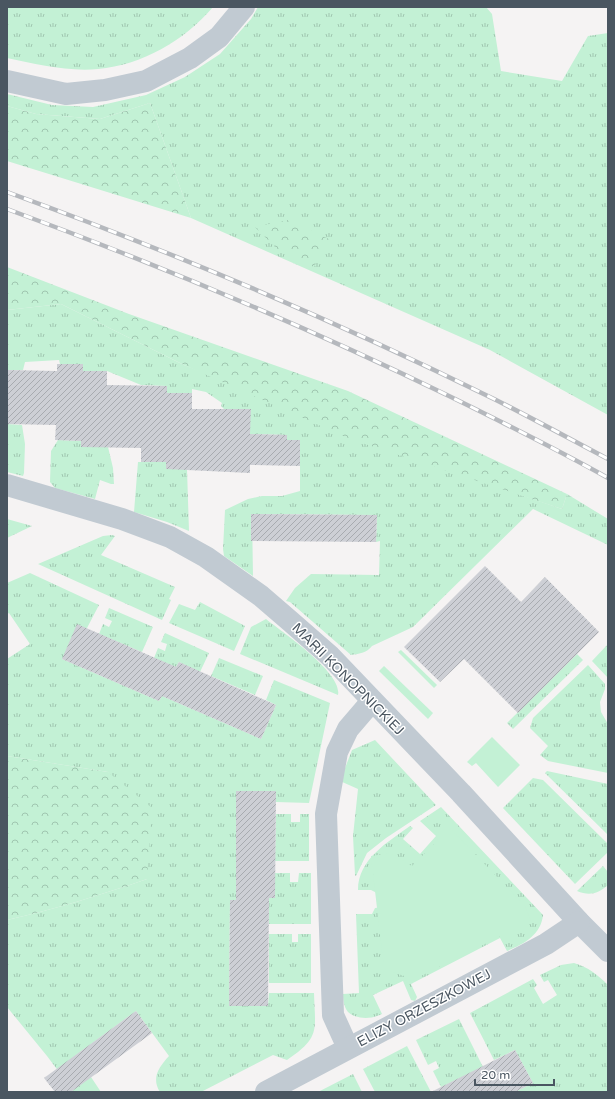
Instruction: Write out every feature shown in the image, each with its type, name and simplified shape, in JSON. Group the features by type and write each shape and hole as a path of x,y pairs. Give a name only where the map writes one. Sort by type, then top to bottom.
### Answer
{"street":[{"path":"7,81 66,94 105,90 146,81 190,58 219,37 244,7"},
{"name":"MARII KONOPNICKIEJ","path":"7,485 122,519 170,537 206,557 260,596 290,620 330,656 461,793 579,922 608,951"},
{"path":"348,1048 333,1015 326,814 337,752 348,729 372,701"},
{"name":"ELIZY ORZESZKOWEJ","path":"266,1092 546,944 579,922"}],"green space":[{"path":"7,7 213,7 202,19 175,41 146,57 114,67 87,70 52,67 7,58"},
{"path":"258,7 486,7 492,14 501,71 562,81 588,36 608,33 608,415 490,350 191,218 150,103 100,119 36,114 7,106 7,94 52,105 93,107 146,95 185,77 220,54 251,19"},
{"path":"150,103 191,218 7,161 7,106 36,114 100,119"},
{"path":"288,220 329,239 314,267 279,251 255,227"},
{"path":"7,267 129,314 348,391 567,494 562,509 350,439 184,365 61,304 7,310"},
{"path":"61,304 184,365 489,484 562,509 567,494 608,519 608,545 533,509 413,627 372,646 365,652 351,655 290,602 286,601 295,588 311,574 379,575 380,541 376,542 377,515 252,514 253,576 224,556 225,510 248,499 262,496 282,496 300,491 300,440 287,440 287,435 250,434 250,409 224,409 221,406 222,403 206,392 192,389 192,393 167,393 167,386 141,385 107,371 83,371 83,364 60,364 59,360 25,362 23,370 7,370 7,310"},
{"path":"7,424 22,425 25,444 23,476 7,472"},
{"path":"58,440 81,441 82,447 108,447 113,468 114,484 100,480 95,499 55,488 50,482 51,451"},
{"path":"138,462 166,462 187,469 189,531 167,522 134,512"},
{"path":"7,519 32,526 7,538"},
{"path":"103,536 115,536 101,555 175,587 162,620 38,564"},
{"path":"30,573 99,605 87,628 62,659 159,701 162,696 261,739 276,705 266,700 274,680 330,703 309,803 276,802 236,791 236,900 230,900 229,1005 268,1006 269,993 314,993 314,1032 306,1045 287,1060 273,1055 201,1092 160,1092 156,1082 157,1073 169,1056 136,1011 72,1058 91,1077 101,1092 74,1092 7,1007 7,920 78,901 147,879 108,772 7,756 7,659 30,644 9,613 7,614 7,583"},
{"path":"200,602 245,626 234,651 169,623 179,604 195,610"},
{"path":"109,608 153,627 142,652 99,634 103,624 109,627 112,621 105,618"},
{"path":"266,619 322,665 337,686 338,695 240,654 251,627"},
{"path":"165,633 209,653 200,672 179,662 176,667 154,658 158,648 165,651 167,644 161,642"},
{"path":"608,644 608,678 592,661"},
{"path":"401,650 437,685 434,688 398,652"},
{"path":"577,654 583,660 513,729 507,723"},
{"path":"219,658 263,676 255,695 211,676"},
{"path":"588,665 605,684 605,689 600,702 601,712 608,724 608,773 548,761 540,755 548,746 530,728 533,718"},
{"path":"384,666 433,713 428,719 379,671"},
{"path":"492,737 520,765 498,787 476,763 472,766 467,762"},
{"path":"375,740 436,805 386,838 367,853 356,876 353,836 358,789 340,781 352,750"},
{"path":"7,756 108,772 152,808 147,879 78,901 7,920"},
{"path":"547,771 608,784 608,835 545,773"},
{"path":"533,778 543,780 608,844 608,852 575,884 503,808"},
{"path":"441,807 543,915 542,922 531,938 507,951 500,938 411,984 417,997 415,1001 411,1000 403,981 373,995 382,1014 370,1018 352,1015 348,1012 344,1003 343,994 359,993 356,914 372,914 375,908 400,905 371,890 358,890 359,879 363,869 376,852 410,826 413,828 403,839 420,854 436,836 420,821"},
{"path":"276,814 291,814 291,822 300,822 300,814 309,814 309,861 275,861"},
{"path":"450,828 525,906 531,921 407,983 404,976 384,969 371,856 391,853 412,866"},
{"path":"603,866 608,872 608,885 597,892 589,894 577,891"},
{"path":"275,873 290,873 290,882 298,882 299,873 311,873 311,924 269,924 269,898 275,898"},
{"path":"269,934 292,934 292,942 298,942 298,934 311,934 311,983 269,983"},
{"path":"574,963 592,972 608,985 608,1092 515,1092 533,1083 515,1050 494,1060 470,1013 533,979 537,985 534,988 543,1004 557,995 548,980 544,982 540,975 561,965"},
{"path":"459,1019 483,1067 441,1087 433,1071 439,1068 436,1061 428,1065 416,1040"},
{"path":"407,1046 431,1092 375,1092 363,1069"},
{"path":"353,1074 362,1092 318,1092"}],"building":[{"path":"57,364 83,364 83,371 107,371 107,385 167,386 167,393 192,393 192,409 251,409 250,434 287,435 287,440 300,440 300,466 250,465 250,473 166,469 166,462 141,462 141,448 81,447 81,441 55,440 56,425 7,424 7,370 57,371"},
{"path":"251,514 377,515 376,542 251,541"},
{"path":"485,566 521,602 545,577 599,632 518,713 464,659 440,682 404,647"},
{"path":"77,624 176,667 179,662 276,705 261,739 162,696 159,701 62,659"},
{"path":"236,791 276,791 275,898 269,898 268,1006 229,1006 230,900 236,900"},
{"path":"136,1011 152,1033 71,1092 55,1092 44,1078"},
{"path":"515,1050 533,1083 515,1092 431,1092"}],"railway":[{"path":"7,192 192,263 375,342 494,399 608,459"},
{"path":"7,209 175,274 340,345 449,396 549,446 608,478"}]}
